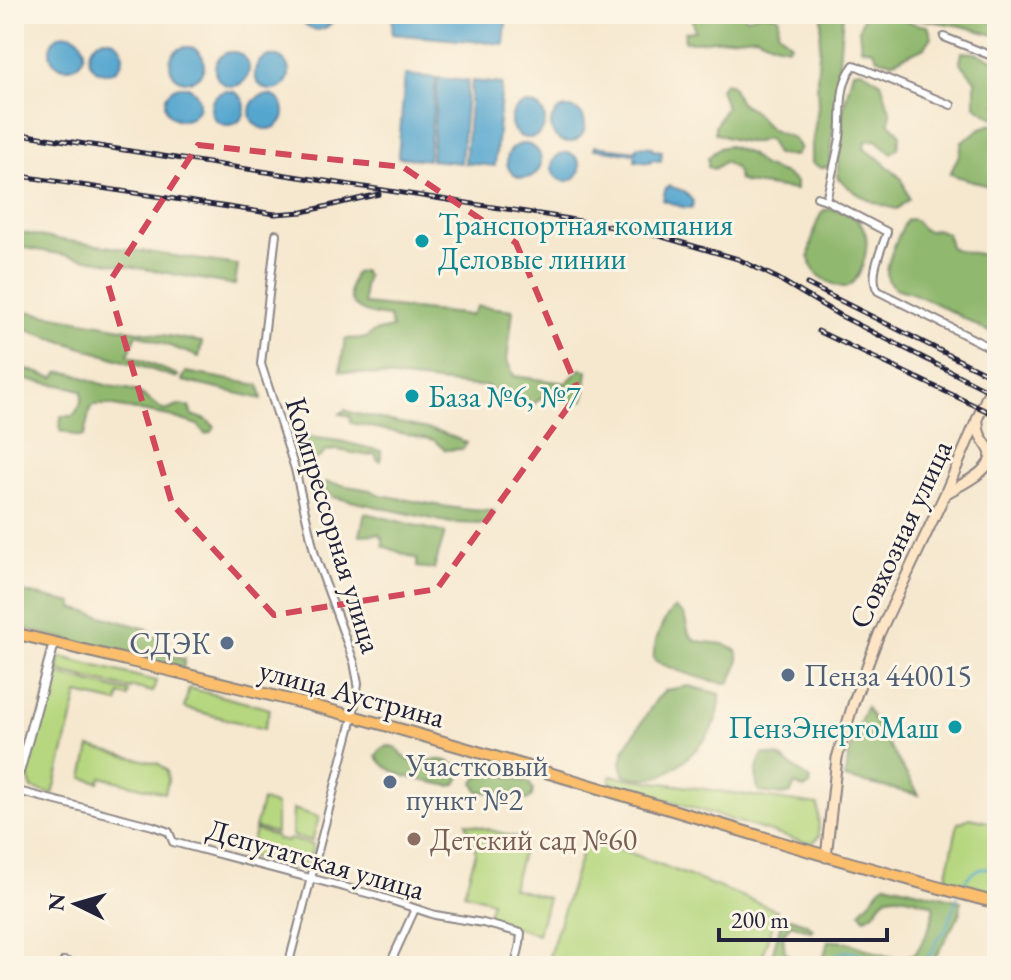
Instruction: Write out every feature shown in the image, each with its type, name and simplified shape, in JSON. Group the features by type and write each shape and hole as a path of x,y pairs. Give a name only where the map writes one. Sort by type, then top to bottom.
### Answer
{"main road":[{"name":"Совхозная улица","path":"826,857 837,758 854,701 879,634 945,494 997,373"},
{"path":"945,494 988,465 990,454 978,433 978,419"},
{"path":"966,447 975,443 986,445"},
{"name":"улица Аустрина","path":"14,633 353,717 826,857 997,903"}],"street":[{"path":"944,37 997,58"},
{"path":"826,200 840,134 842,95 849,71 854,65 951,105"},
{"path":"817,197 887,232 874,274 878,291 997,351"},
{"name":"Компрессорная улица","path":"276,234 261,364 295,469 315,555 354,662 358,683 353,717 288,966"},
{"path":"14,781 20,769 54,643"},
{"name":"Депутатская улица","path":"14,790 153,826 169,832 173,842 378,896 435,915 521,933 515,966"},
{"path":"389,966 415,909"},
{"path":"64,961 84,966"}],"highlighted area":[{"path":"198,145 403,167 516,243 579,392 437,589 274,615 172,504 108,284"}],"green space":[{"path":"692,14 744,14 746,18 775,15 779,17 778,31 791,44 788,47 774,44 756,36 684,41 685,32 695,31"},
{"path":"843,14 830,166 821,168 812,163 812,145 818,107 822,16"},
{"path":"902,14 970,14 997,23 997,36 962,26 906,17"},
{"path":"864,15 928,26 932,37 925,47 892,62 877,58 873,50 861,48 859,29"},
{"path":"962,52 976,53 997,61 997,120 975,106 975,80 960,62"},
{"path":"862,70 881,82 891,114 889,122 900,133 898,148 891,153 876,140 866,141 864,149 902,179 909,199 897,209 865,198 838,178 843,110 853,71"},
{"path":"724,83 732,85 739,102 750,108 771,130 793,138 800,148 795,156 776,154 768,139 745,142 715,133 715,126 726,107 720,89"},
{"path":"992,124 997,127 997,193 991,187 950,174 962,142"},
{"path":"729,146 750,154 763,166 785,174 796,182 796,190 746,183 739,180 736,169 724,162 714,169 708,167 708,158 719,148"},
{"path":"831,209 853,217 865,233 866,249 862,266 855,280 846,287 824,279 810,263 810,250 818,221 824,210"},
{"path":"911,219 926,231 936,229 947,233 950,247 954,249 997,258 997,334 890,283 887,273 890,258 904,225"},
{"path":"14,231 238,265 235,285 14,246"},
{"path":"362,271 367,276 364,304 471,315 478,306 513,310 507,361 514,376 566,383 581,369 587,370 584,400 574,403 566,399 542,397 534,404 524,404 487,386 340,371 345,339 366,338 374,332 392,328 389,317 361,310 351,300 355,273"},
{"path":"14,309 202,342 199,357 137,334 128,355 178,375 177,378 14,326"},
{"path":"14,365 54,378 59,372 70,373 107,386 129,389 165,411 181,405 189,407 192,415 207,420 215,427 205,434 198,425 169,416 93,405 84,436 60,431 61,416 73,416 78,410 82,391 14,378"},
{"path":"186,372 259,385 262,399 183,381"},
{"path":"345,410 441,432 467,443 463,449 445,450 434,440 351,423 350,416 340,414"},
{"path":"302,436 381,451 381,461 377,460 376,455 337,450 327,451 309,462 297,462 292,444"},
{"path":"325,482 437,505 494,511 489,524 451,523 333,497 323,487"},
{"path":"365,513 445,533 434,569 417,567 417,559 383,546 379,534 360,535"},
{"path":"14,590 73,603 73,608 147,629 159,640 156,653 185,659 183,669 14,626"},
{"path":"675,608 684,615 689,634 696,641 723,644 736,650 738,663 729,683 690,675 654,660 659,632"},
{"path":"61,657 156,681 153,692 57,671"},
{"path":"56,674 129,692 128,697 120,695 118,703 78,694 53,794 32,789 26,770 49,684"},
{"path":"689,686 720,694 717,717 707,737 683,761 661,776 645,778 624,775 621,763 624,750 656,700 666,690"},
{"path":"189,688 270,709 264,729 184,708"},
{"path":"866,707 919,795 844,778 852,742"},
{"path":"388,746 395,747 415,762 438,760 451,763 459,768 459,779 451,786 390,770 376,756"},
{"path":"90,747 159,764 167,771 165,793 101,777 99,782 83,778"},
{"path":"763,754 778,756 811,780 810,785 804,789 795,784 791,793 783,795 760,792 757,771"},
{"path":"494,773 529,782 532,796 527,800 478,791 474,783 478,777"},
{"path":"611,776 818,805 819,836 814,842 806,843 610,782"},
{"path":"262,801 276,805 276,833 255,828"},
{"path":"293,809 319,817 312,841 292,834"},
{"path":"970,818 997,824 997,892 946,878 958,823"},
{"path":"466,823 526,840 512,888 548,898 538,934 487,919 492,901 464,893 476,852"},
{"path":"255,830 287,842 290,839 313,845 306,871 248,856"},
{"path":"587,836 777,910 763,953 792,966 546,966"},
{"path":"886,883 961,901 960,913 931,965 810,966 823,960 828,941 848,943 886,956 906,957 916,953 931,924 933,905 895,896 885,899 865,918 861,912"},
{"path":"790,918 813,929 791,924 783,935 785,952 806,966 795,966 772,955 781,923"}],"water":[{"path":"301,14 335,14 330,25 318,30 306,25"},
{"path":"393,14 507,14 504,44 392,34"},
{"path":"67,34 79,39 84,51 79,63 67,68 55,63 50,51 55,39"},
{"path":"106,39 118,44 123,56 118,68 106,73 94,68 89,56 94,44"},
{"path":"187,47 199,52 204,64 199,76 187,81 175,76 170,64 175,52"},
{"path":"232,52 244,57 249,69 244,81 232,86 220,81 215,69 220,57"},
{"path":"272,56 284,61 289,73 284,85 272,90 260,85 255,73 260,61"},
{"path":"405,75 436,78 428,160 398,157"},
{"path":"438,78 468,81 461,163 431,160"},
{"path":"472,81 502,84 495,166 465,163"},
{"path":"182,86 194,91 199,103 194,115 182,120 170,115 165,103 170,91"},
{"path":"228,91 240,96 245,108 240,120 228,125 216,120 211,108 216,96"},
{"path":"267,95 279,100 284,112 279,124 267,129 255,124 250,112 255,100"},
{"path":"528,104 540,109 545,121 540,133 528,138 516,133 511,121 516,109"},
{"path":"568,108 580,113 585,125 580,137 568,142 556,137 551,125 556,113"},
{"path":"524,144 536,149 541,161 536,173 524,178 512,173 507,161 512,149"},
{"path":"595,146 636,151 637,146 652,147 652,150 662,151 661,161 635,161 635,154 594,149"},
{"path":"566,153 576,157 580,167 576,177 566,181 556,177 552,167 556,157"},
{"path":"669,186 684,191 693,201 692,208 663,200"}],"waterway":[{"path":"961,890 974,872 984,868 997,869"},
{"path":"828,966 834,956 847,951 903,964 923,960 932,953 937,939 945,931 958,896"}],"railway":[{"path":"14,133 552,216 656,235 738,259 839,315 997,395"},
{"path":"14,175 275,214 303,212 379,194"},
{"path":"807,284 997,379"},
{"path":"818,331 997,416"}],"place":[{"name":"Транспортная компания Деловые линии","path":"422,241"},
{"name":"База №6, №7","path":"412,396"},
{"name":"СДЭК","path":"227,643"},
{"name":"Пенза 440015","path":"788,675"},
{"name":"ПензЭнергоМаш","path":"955,727"},
{"name":"Участковый пункт №2","path":"390,782"},
{"name":"Детский сад №60","path":"414,839"}]}
